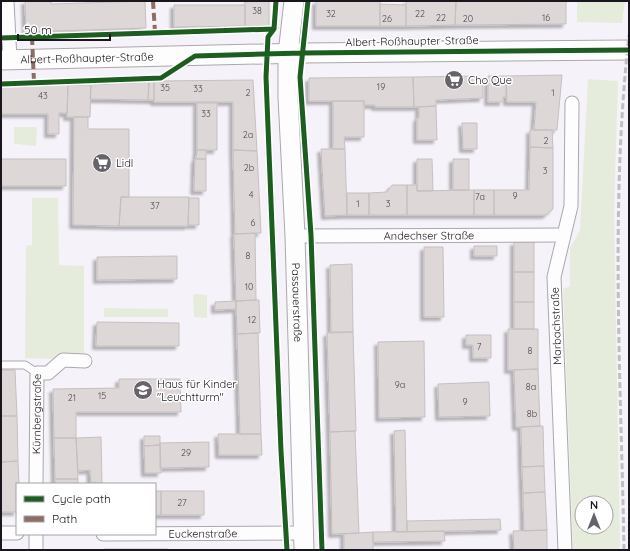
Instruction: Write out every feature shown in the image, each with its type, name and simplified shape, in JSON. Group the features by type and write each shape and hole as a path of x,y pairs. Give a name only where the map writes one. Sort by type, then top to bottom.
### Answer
{"main road":[{"name":"Passauerstraße","path":"294,1 288,54 288,96 295,236 304,542"},
{"name":"Albert-Roßhaupter-Straße","path":"5,60 288,54 629,50"}],"street":[{"path":"5,60 7,1"},
{"name":"Marbachstraße","path":"565,550 554,277 571,206 572,103"},
{"name":"Andechser Straße","path":"295,236 563,235"},
{"name":"Kürnbergstraße","path":"36,483 37,373 48,373 62,360 86,361"},
{"path":"1,533 16,533"},
{"path":"36,535 36,550"},
{"name":"Euckenstraße","path":"128,535 304,542"}],"lane":[{"path":"1,365 25,364 37,373"}],"green space":[{"path":"577,1 625,1 622,23 577,22"},
{"path":"588,79 618,81 614,213 620,550 573,550 563,289 570,286 570,248 580,230"},
{"path":"14,127 37,127 36,146 14,144"},
{"path":"32,198 58,198 59,265 84,266 84,353 61,354 57,359 25,358 26,246 32,245"},
{"path":"193,294 207,295 207,318 194,317"},
{"path":"104,308 168,309 168,317 104,317"}],"building":[{"path":"25,1 51,1 51,4 145,1 146,28 26,32"},
{"path":"269,1 269,26 245,26 245,2"},
{"path":"316,1 380,1 380,26 316,26"},
{"path":"406,1 456,1 455,25 406,26"},
{"path":"456,1 566,1 566,24 455,25"},
{"path":"380,4 406,5 406,26 380,26"},
{"path":"174,5 245,5 245,26 174,27"},
{"path":"562,75 557,130 534,130 536,102 507,102 506,76"},
{"path":"477,76 477,78 483,78 483,98 436,100 436,106 414,107 413,77"},
{"path":"488,76 506,76 506,97 503,97 503,102 488,102"},
{"path":"413,77 414,107 375,107 375,105 364,105 364,101 309,101 309,78"},
{"path":"253,80 257,151 233,150 233,102 154,102 154,81"},
{"path":"154,81 154,100 148,100 149,82"},
{"path":"149,82 148,100 90,99 91,85"},
{"path":"68,85 91,85 90,117 67,117"},
{"path":"68,85 67,113 59,113 59,134 48,134 48,114 1,114 1,87"},
{"path":"333,101 364,101 364,137 344,137 345,149 333,149"},
{"path":"197,103 217,103 217,150 197,150"},
{"path":"436,106 437,140 417,140 417,118 419,118 419,107"},
{"name":"Lidl","path":"74,117 88,117 88,129 129,129 129,197 121,197 119,226 73,225"},
{"path":"462,123 477,123 477,149 463,149"},
{"path":"530,130 552,130 553,148 530,147"},
{"path":"530,147 553,148 553,209 546,215 494,215 494,190 529,190"},
{"path":"321,149 345,149 347,215 325,216"},
{"path":"197,150 206,150 206,159 196,159"},
{"path":"233,150 257,151 261,233 235,234"},
{"path":"1,159 66,159 66,186 1,186"},
{"path":"195,159 206,159 206,191 194,191"},
{"path":"417,159 432,159 433,191 417,191"},
{"path":"453,159 469,159 469,190 453,190"},
{"path":"392,185 407,185 407,215 369,215 369,193 387,192"},
{"path":"407,185 417,185 417,191 474,190 474,215 407,215"},
{"path":"474,190 494,190 494,215 474,215"},
{"path":"347,193 369,193 369,215 347,215"},
{"path":"121,197 189,197 188,226 119,226"},
{"path":"189,198 199,198 199,225 188,225"},
{"path":"255,233 256,300 236,301 234,234"},
{"path":"514,242 534,242 534,272 514,272"},
{"path":"474,246 497,246 497,256 474,256"},
{"path":"424,247 443,247 444,317 424,317"},
{"path":"177,256 177,279 97,280 97,257"},
{"path":"352,264 353,332 331,332 330,265"},
{"path":"514,272 534,272 534,302 514,302"},
{"path":"259,300 260,333 237,334 236,301"},
{"path":"236,301 236,309 215,310 215,302"},
{"path":"514,302 534,302 534,329 514,329"},
{"path":"97,322 179,323 179,346 96,346"},
{"path":"508,329 538,329 538,369 508,370"},
{"path":"353,332 356,431 330,432 327,333"},
{"path":"258,333 261,434 240,434 237,334"},
{"path":"466,335 491,335 491,358 473,358 473,345 466,345"},
{"path":"424,341 425,417 379,418 378,342"},
{"path":"538,369 540,426 516,427 514,370"},
{"path":"1,370 15,370 17,416 1,416"},
{"path":"119,379 180,379 181,412 76,412 76,438 54,438 53,389 119,388"},
{"path":"489,382 490,416 439,417 438,384"},
{"path":"1,416 17,416 18,461 1,462"},
{"path":"543,426 544,466 522,467 521,427"},
{"path":"405,430 407,532 396,532 394,431"},
{"path":"355,431 359,533 332,534 330,432"},
{"path":"218,434 261,434 262,455 219,455"},
{"path":"144,436 160,436 160,445 144,446"},
{"path":"101,437 102,483 91,483 90,470 78,471 76,438"},
{"path":"54,438 76,438 78,479 55,479"},
{"path":"209,442 209,467 160,468 160,443"},
{"path":"160,445 161,473 145,473 144,446"},
{"path":"18,461 19,483 16,483 16,512 1,512 1,462"},
{"path":"544,466 545,492 523,493 522,467"},
{"path":"55,479 78,479 78,483 55,483"},
{"path":"156,491 161,491 161,515 156,515"},
{"path":"161,491 204,491 204,515 161,515"},
{"path":"545,492 547,530 524,531 523,493"},
{"path":"500,519 501,530 407,532 407,521"},
{"path":"547,530 547,550 514,550 513,531"},
{"path":"444,531 445,541 373,542 373,532"},
{"path":"373,532 373,550 344,550 344,534"},
{"path":"168,549 168,550 104,550"}],"railway":[{"path":"624,550 619,357 618,228 623,99 629,35"}],"marked path":[{"path":"153,1 155,32"},
{"path":"32,37 34,82"}],"cycle path":[{"path":"276,1 274,29 268,37 266,77 281,451 287,550"},
{"path":"308,1 300,77 311,235 322,550"},
{"path":"1,38 274,29"},
{"path":"1,84 161,78 195,56 303,53 629,50"}],"place":[{"name":"Cho Que","path":"454,80"},
{"name":"Lidl","path":"102,163"},
{"name":"Haus für Kinder \"Leuchtturm\"","path":"143,390"}]}
